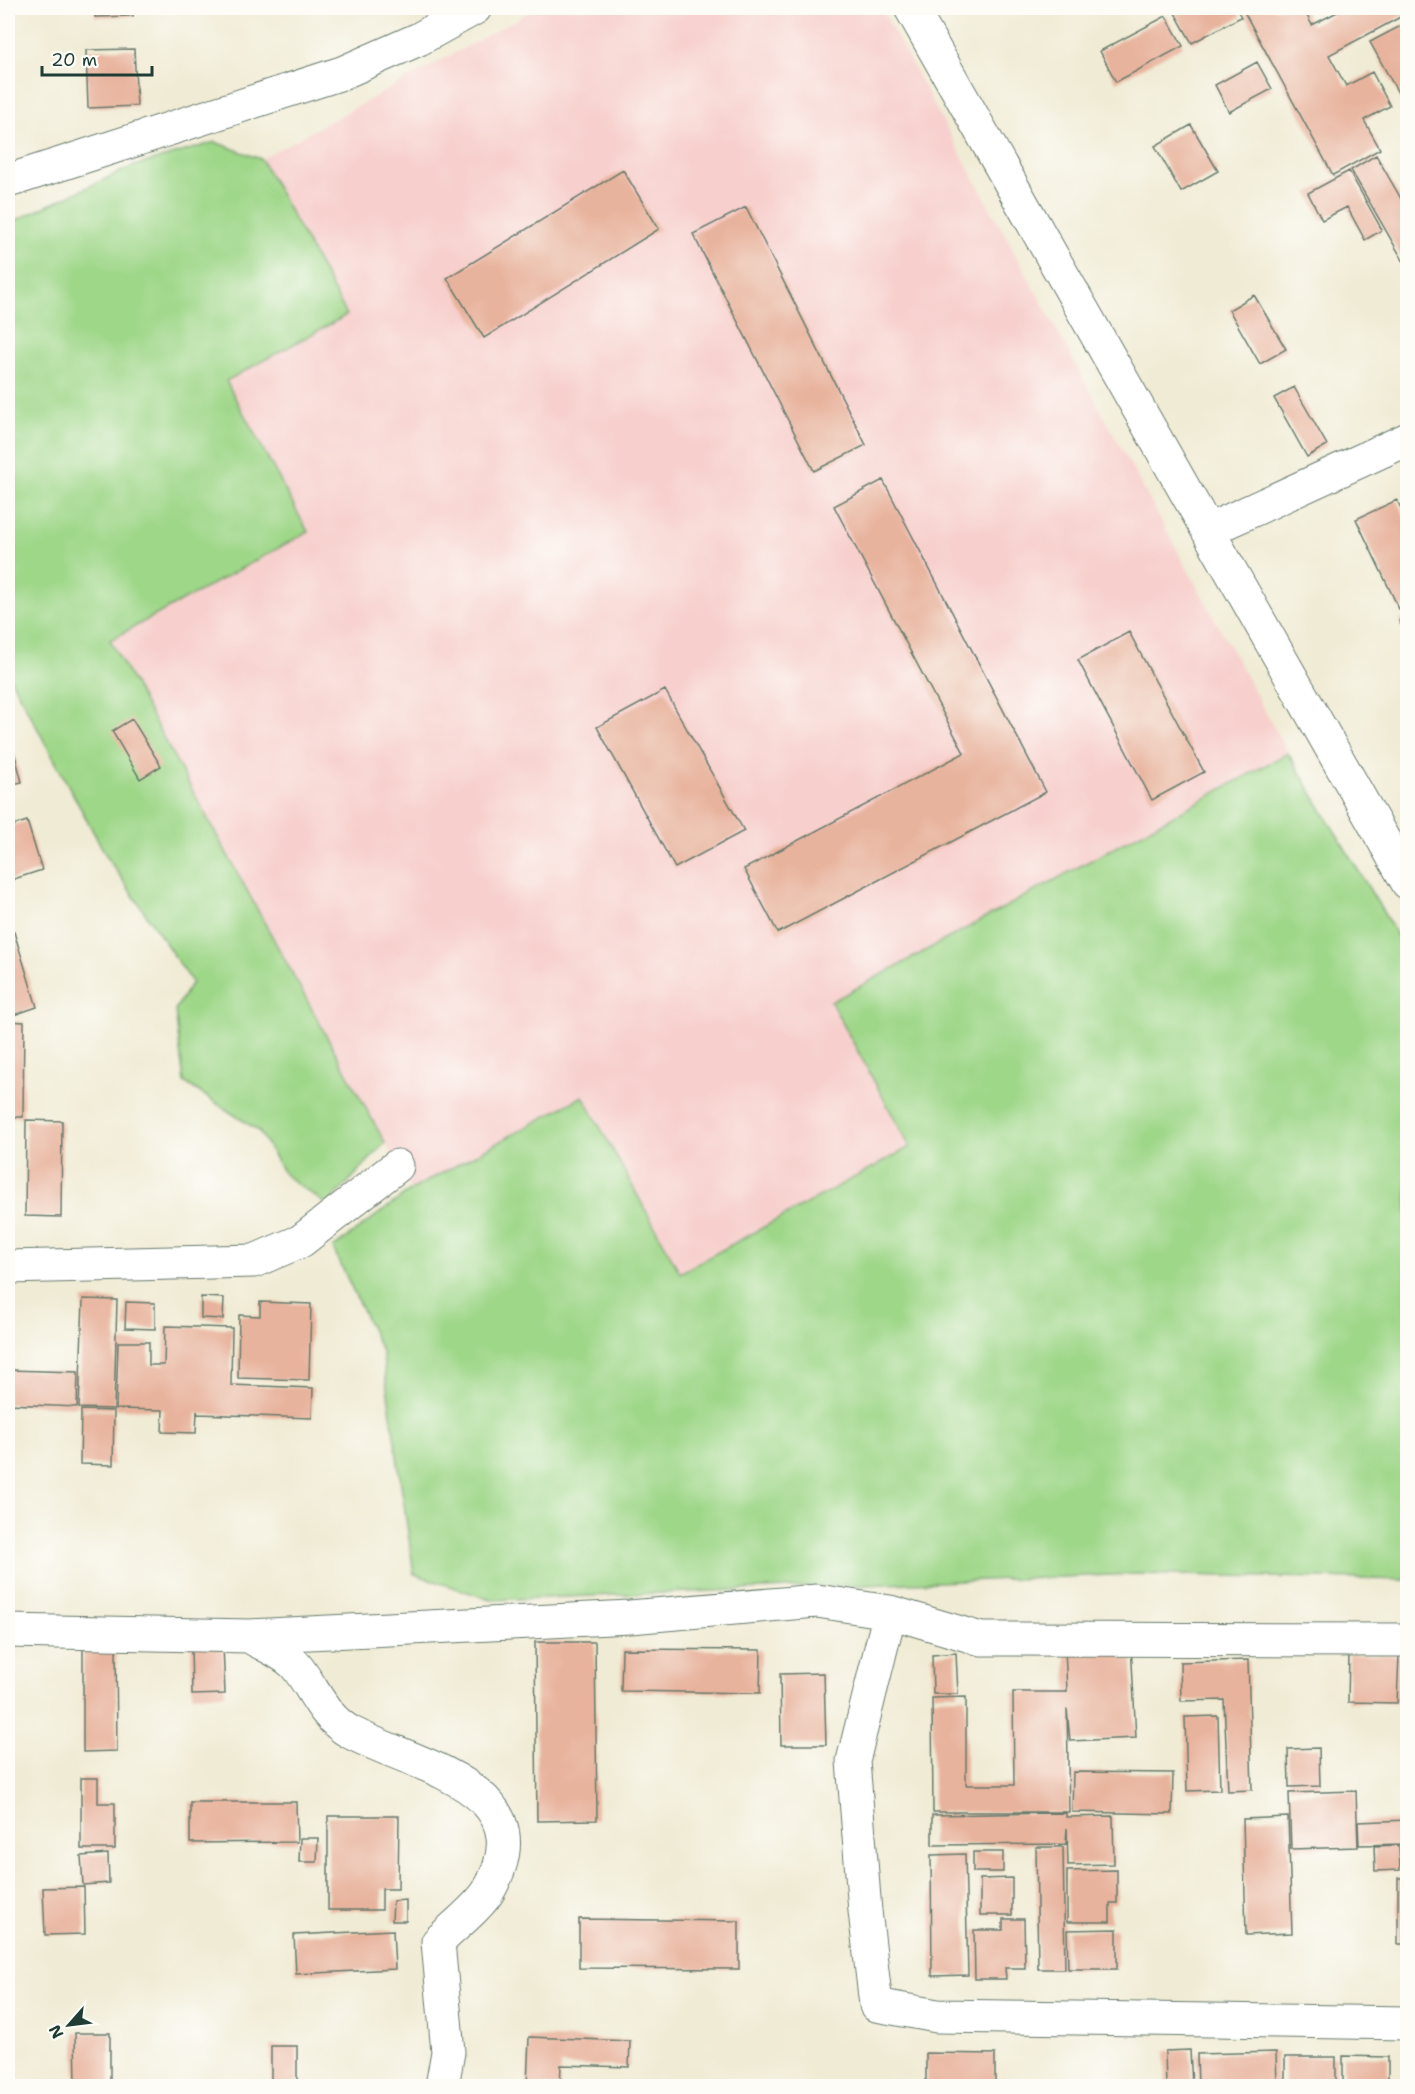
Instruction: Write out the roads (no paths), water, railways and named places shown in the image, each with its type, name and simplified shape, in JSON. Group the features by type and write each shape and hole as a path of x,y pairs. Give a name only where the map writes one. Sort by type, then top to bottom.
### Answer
{"street":[{"path":"8,181 342,73 419,39 475,8"},
{"path":"911,8 1209,530 1407,883"},
{"path":"1209,530 1407,439"},
{"path":"8,1267 254,1261 301,1241 397,1166"},
{"path":"8,1631 249,1636 630,1617 817,1601 890,1612 981,1639 1407,1640"},
{"path":"890,1612 853,1761 865,1911 876,2005 937,2016 1407,2023"},
{"path":"249,1636 294,1664 321,1706 348,1731 463,1782 490,1803 502,1826 504,1855 489,1892 438,1942 448,2052 442,2086"}]}
